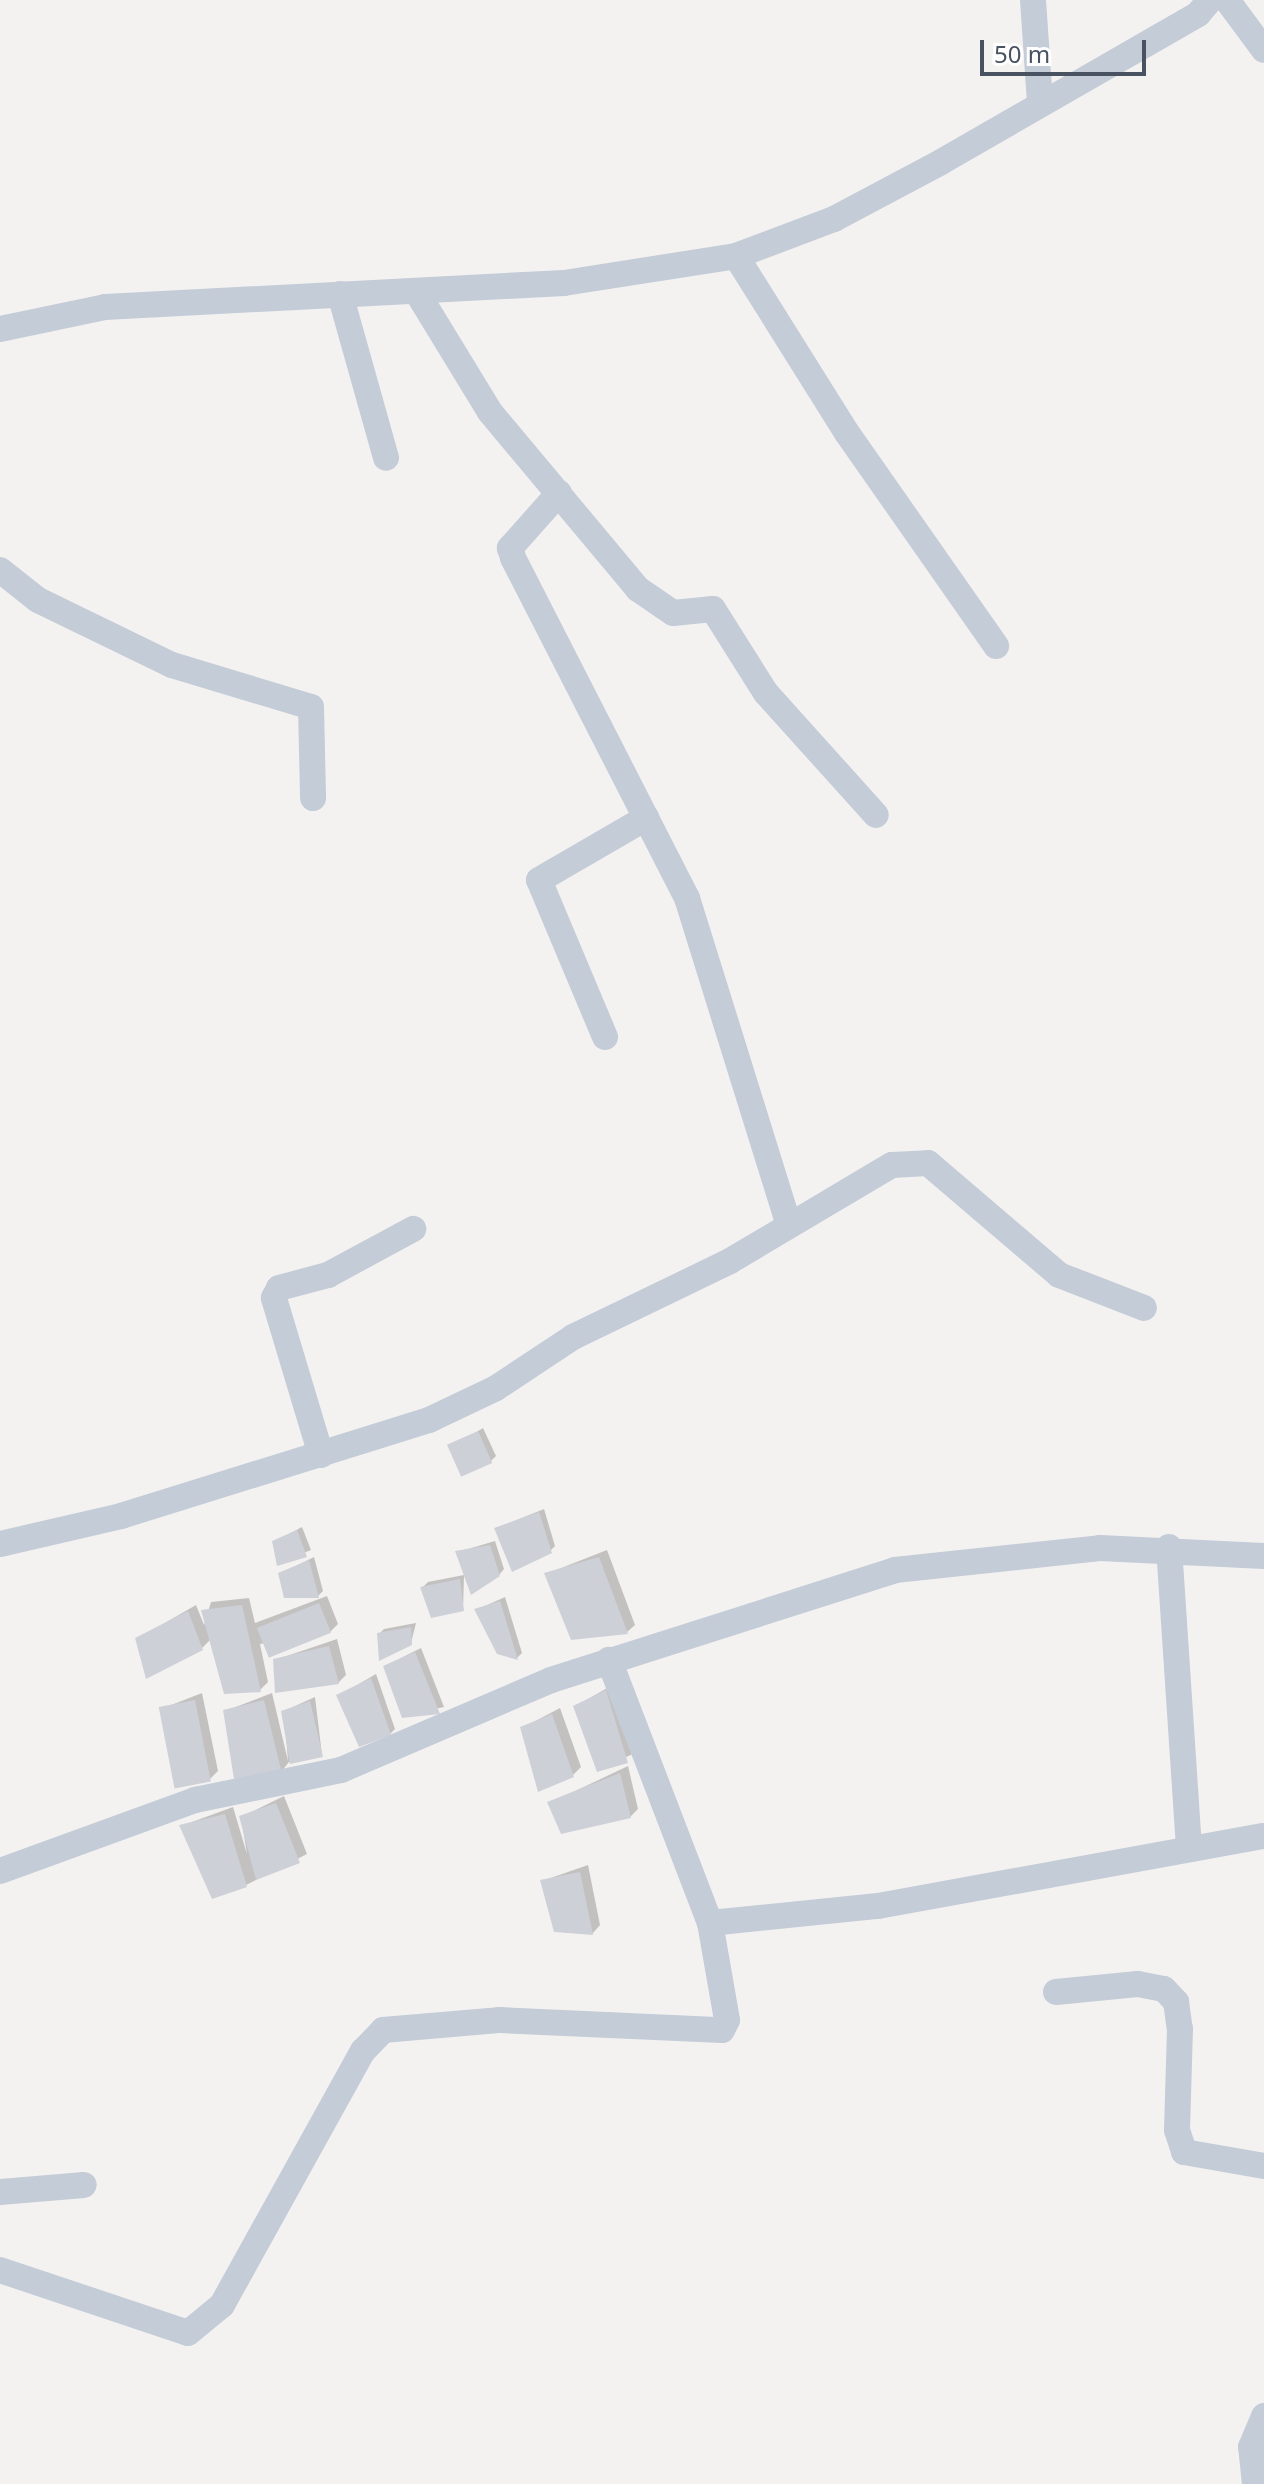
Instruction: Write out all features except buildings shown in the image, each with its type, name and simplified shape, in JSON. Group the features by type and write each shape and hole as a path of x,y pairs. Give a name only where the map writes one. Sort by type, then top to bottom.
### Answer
{"street":[{"path":"1033,0 1040,102"},
{"path":"1227,0 1263,46"},
{"path":"0,329 105,307 340,294 418,294 642,275 736,256 834,219 1204,7 1242,23"},
{"path":"736,256 847,433 996,646"},
{"path":"340,294 386,458"},
{"path":"418,294 490,412 559,493 664,611 713,609 766,693 876,815"},
{"path":"559,493 510,548 513,558 646,818 711,958 788,1223"},
{"path":"0,570 38,600 172,665 311,707 313,798"},
{"path":"605,1037 539,880 646,818"},
{"path":"0,1544 121,1516 321,1455 496,1388 531,1359 730,1261 857,1180 892,1165 928,1163 1059,1275 1144,1308"},
{"path":"321,1455 274,1298 279,1288 328,1275 413,1229"},
{"path":"1169,1547 1189,1847"},
{"path":"0,1871 195,1800 341,1770 609,1660 895,1570 1169,1547 1264,1556"},
{"path":"0,2270 188,2333 222,2305 363,2051 383,2030 499,2020 717,2032 727,2020 710,1923 609,1660"},
{"path":"710,1923 878,1906 1189,1847 1264,1836"},
{"path":"1056,1992 1138,1984 1164,1989 1176,2002 1180,2029 1177,2130 1184,2152 1264,2166"},
{"path":"0,2192 84,2185"},
{"path":"1255,2484 1251,2447 1264,2416"}]}
